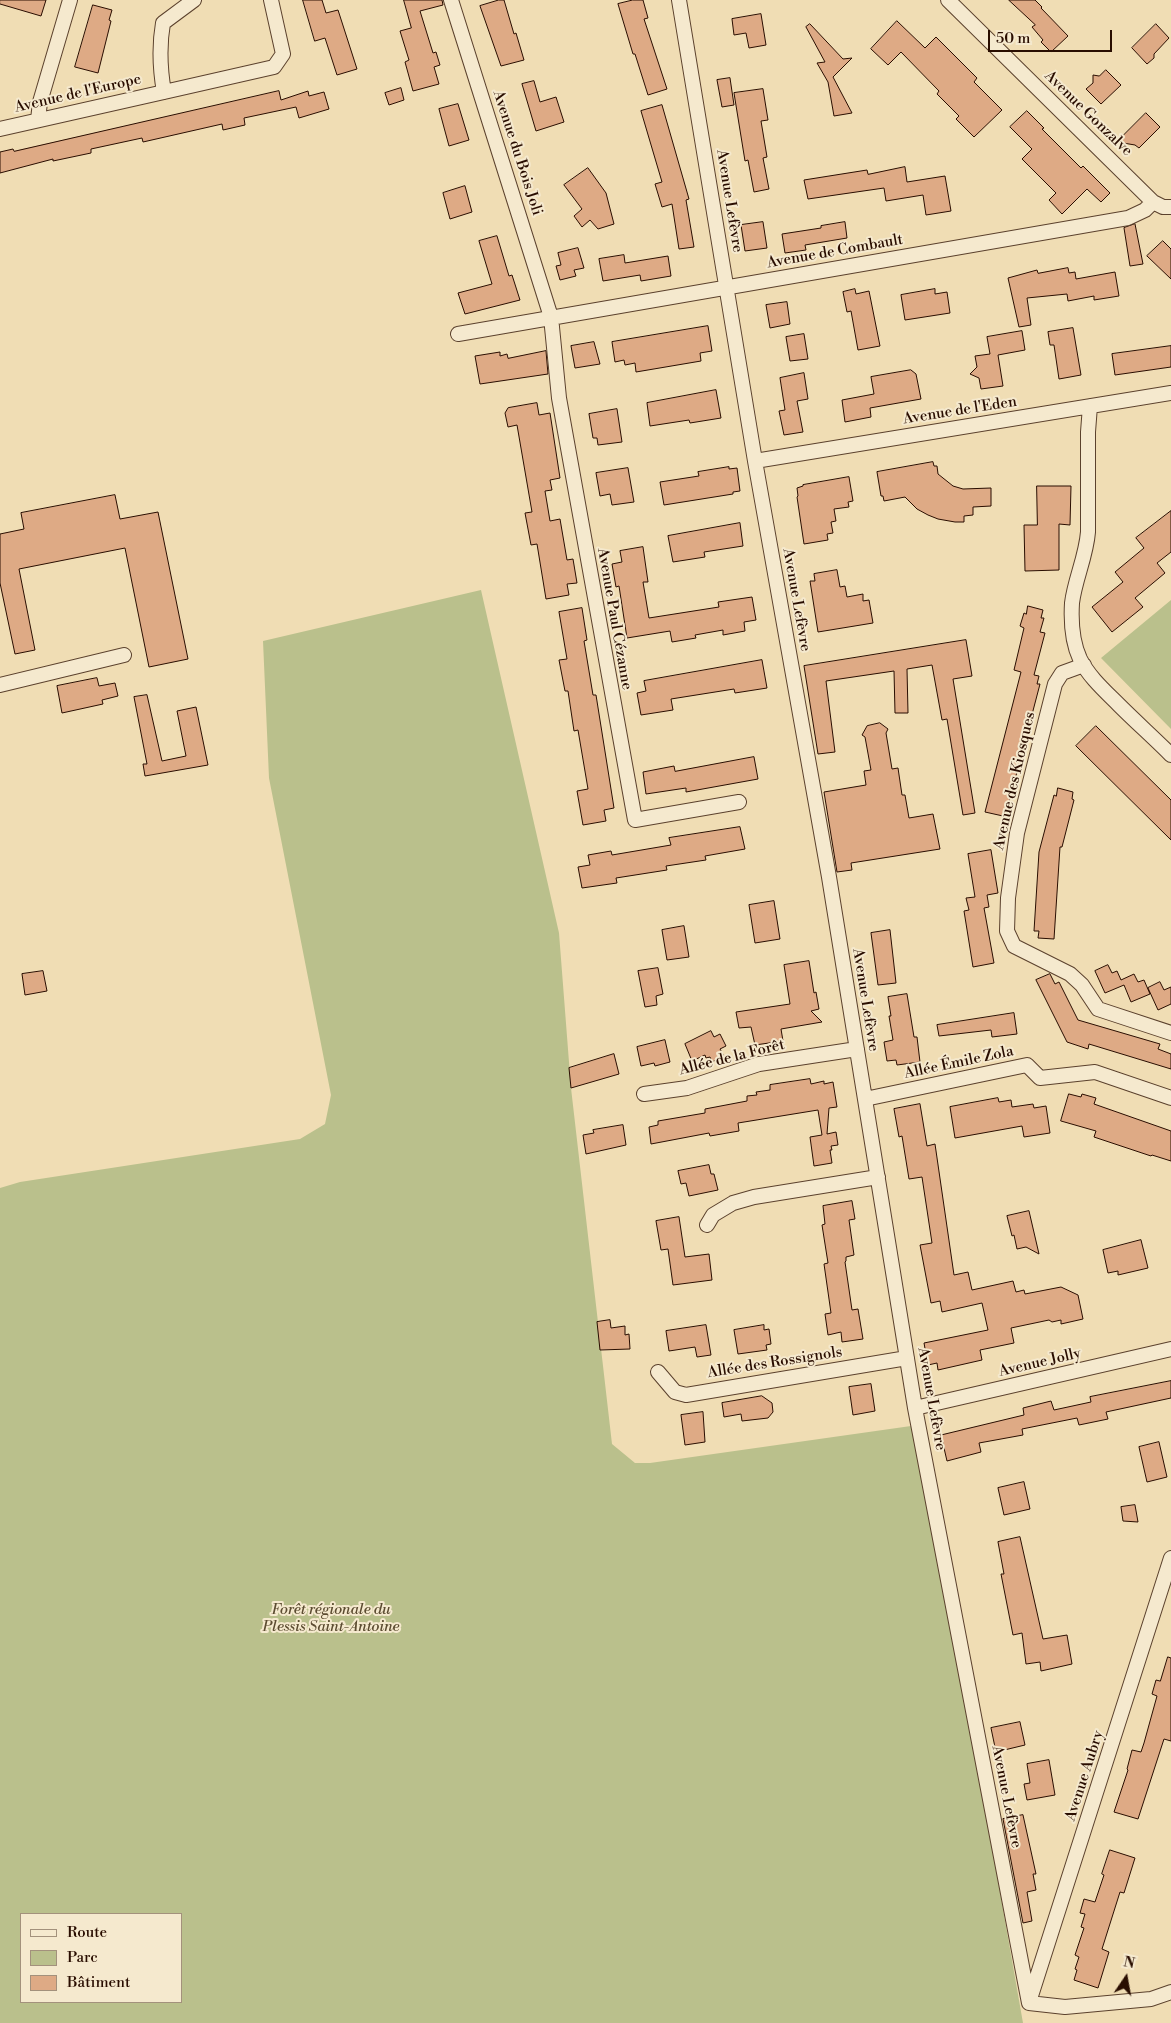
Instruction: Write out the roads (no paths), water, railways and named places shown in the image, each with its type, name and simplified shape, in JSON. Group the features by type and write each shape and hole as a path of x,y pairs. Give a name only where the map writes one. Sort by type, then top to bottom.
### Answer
{"street":[{"path":"38,120 40,102 70,0"},
{"path":"164,92 161,78 160,40 163,23 194,0"},
{"name":"Avenue de l'Europe","path":"0,129 274,67 283,54 271,0"},
{"name":"Avenue du Bois Joli","path":"450,0 551,317"},
{"name":"Avenue Lefèvre","path":"679,0 755,461 828,869 915,1408 1029,2003"},
{"name":"Avenue Gonzalve","path":"948,0 1162,206"},
{"name":"Avenue de Combault","path":"458,334 1128,218 1145,210 1162,206"},
{"name":"Avenue Paul Cézanne","path":"551,317 559,398 635,820 740,802"},
{"name":"Avenue de l'Eden","path":"755,461 1171,393"},
{"path":"1090,406 1087,548 1074,590 1071,621 1079,658 1092,679 1171,755"},
{"path":"0,685 124,655"},
{"name":"Avenue des Kiosques","path":"1084,665 1062,673 1055,684 1017,833 1008,898 1007,931 1014,946 1070,974 1082,985 1098,1009 1171,1033"},
{"name":"Allée de la Forêt","path":"644,1094 686,1088 759,1064 857,1049"},
{"name":"Allée Émile Zola","path":"865,1099 1027,1065 1040,1078 1095,1072 1171,1098"},
{"path":"707,1225 713,1215 733,1203 878,1177"},
{"name":"Avenue Jolly","path":"915,1408 1171,1349"},
{"name":"Allée des Rossignols","path":"658,1372 675,1392 686,1395 907,1358"},
{"name":"Avenue Aubry","path":"1029,2003 1171,1558"},
{"path":"1029,2003 1065,2007 1151,1999 1171,1992"}],"park label":[{"name":"Forêt régionale du Plessis Saint-Antoine","path":"331,1618"}]}
